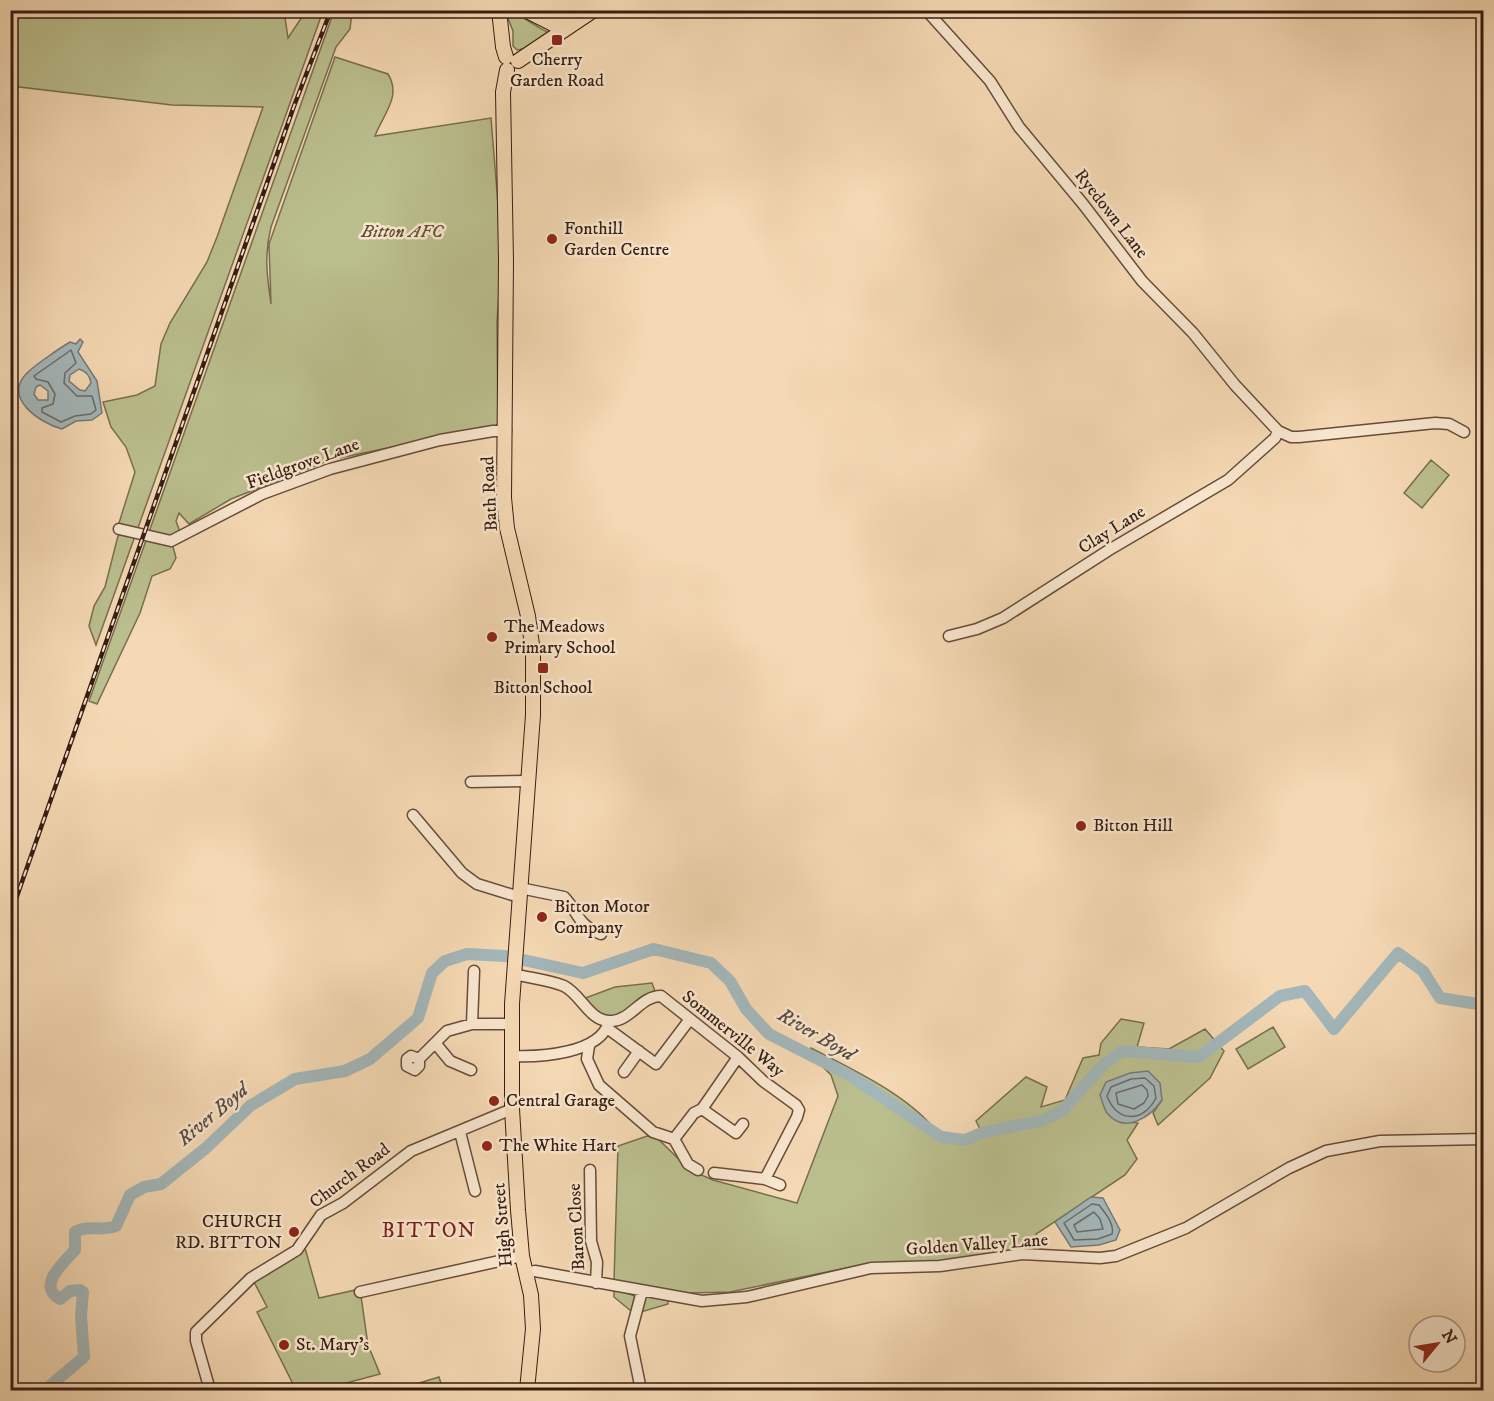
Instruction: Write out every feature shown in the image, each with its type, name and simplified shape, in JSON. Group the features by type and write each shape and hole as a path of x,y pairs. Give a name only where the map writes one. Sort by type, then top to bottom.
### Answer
{"main road":[{"name":"Bath Road","path":"499,10 510,63 503,92 506,431 504,498 507,528 528,616 532,652 533,715 514,971"},
{"path":"525,10 553,24 573,23"},
{"path":"510,63 594,10"},
{"path":"513,1056 514,971"},
{"name":"High Street","path":"513,1056 512,1109 522,1256 531,1295 533,1329 527,1390"}],"street":[{"name":"Ryedown Lane","path":"926,10 990,81 1019,127 1142,280 1193,333 1235,385 1278,430"},
{"path":"1278,430 1291,437 1299,437 1435,423 1449,424 1464,432"},
{"name":"Clay Lane","path":"949,636 1003,618 1109,550 1228,480 1275,438 1278,430"},
{"name":"Fieldgrove Lane","path":"119,529 171,541 261,494 330,469 430,442 493,431 506,431"},
{"path":"471,782 528,781"},
{"path":"413,815 462,873 477,884 564,897 579,921 587,928 601,934"},
{"path":"514,971 564,986 594,1016 656,1064 687,1023"},
{"path":"472,1024 474,972"},
{"name":"Sommerville Way","path":"608,1025 651,996 661,996 738,1057 799,1110 765,1179"},
{"path":"419,1059 447,1031 472,1024 513,1024"},
{"path":"608,1025 589,1046 587,1059 599,1085 653,1132 674,1139 688,1164 698,1170"},
{"path":"436,1044 450,1061 471,1070"},
{"path":"513,1056 532,1057 589,1046"},
{"path":"624,1072 639,1051"},
{"path":"674,1139 694,1113 702,1108 738,1057"},
{"path":"702,1108 736,1133 742,1124"},
{"name":"Church Road","path":"210,1390 196,1341 198,1328 251,1278 297,1250 321,1215 343,1203 411,1151 512,1109"},
{"path":"460,1132 475,1191"},
{"name":"Golden Valley Lane","path":"525,1273 535,1271 702,1301 718,1301 747,1298 871,1268 940,1266 1022,1254 1100,1258 1116,1256 1186,1228 1289,1168 1326,1151 1380,1141 1484,1139"},
{"name":"Baron Close","path":"590,1170 591,1241 597,1262 596,1283"},
{"path":"714,1173 765,1179 780,1185"},
{"path":"360,1292 522,1256"},
{"path":"641,1390 630,1336 642,1291"}],"green space":[{"path":"11,11 284,11 288,38 306,11 323,11 96,645 89,626 94,606 105,587 118,536 124,533 124,527 119,523 135,472 126,447 111,427 103,402 137,395 155,386 161,344 170,323 207,262 263,107 172,105 11,86"},
{"name":"Bitton AFC","path":"334,11 352,11 350,29 336,47 271,227 267,256 267,275 271,304 269,244 335,57 388,74 392,82 392,98 375,136 491,118 502,253 497,322 498,425 330,460 231,499 189,524 179,513 176,521 180,532 170,536 176,558 170,569 152,576 140,613 97,704 89,701"},
{"path":"505,11 515,13 548,32 523,49 517,50 513,46 513,31"},
{"path":"1431,460 1449,475 1422,508 1404,493"},
{"path":"652,983 656,994 613,1027 580,1000 615,987"},
{"path":"1121,1019 1144,1023 1137,1047 1169,1049 1205,1029 1224,1051 1210,1078 1158,1125 1153,1113 1162,1100 1120,1121 1138,1123 1127,1140 1137,1159 1125,1175 1036,1234 1041,1251 940,1262 870,1263 730,1292 688,1293 614,1281 618,1146 647,1136 658,1139 690,1170 713,1180 797,1203 838,1096 831,1075 809,1053 811,1048 864,1075 899,1097 915,1109 941,1137 965,1140 982,1133 976,1121 1026,1077 1047,1087 1041,1107 1065,1100 1083,1058 1099,1055 1101,1043"},
{"path":"1273,1027 1285,1047 1248,1069 1236,1049"},
{"path":"305,1248 319,1298 360,1289 368,1345 380,1374 320,1390 296,1390 257,1312 267,1307 253,1280"},
{"path":"614,1289 635,1296 629,1322 631,1311 614,1297"},
{"path":"650,1296 668,1300 668,1304 641,1312 644,1298"},
{"path":"439,1377 443,1390 404,1390 403,1388"}],"water":[{"path":"80,339 83,342 78,352 97,381 102,413 92,420 76,421 62,429 44,421 27,408 21,400 20,382 27,373 70,342 76,344","holes":["79,369 86,372 91,383 85,391 80,390 69,381 70,375","40,385 48,391 48,400 38,400 34,394 36,387"]},
{"path":"1148,1071 1160,1083 1162,1100 1151,1112 1137,1121 1122,1123 1114,1119 1106,1111 1100,1095 1106,1082 1130,1073"},
{"path":"1091,1197 1103,1198 1120,1230 1116,1240 1099,1245 1071,1247 1055,1222"}],"waterway":[{"name":"River Boyd","path":"45,1390 84,1357 81,1316 83,1292 70,1291 60,1299 53,1294 51,1288 54,1274 75,1250 75,1232 116,1226 130,1195 144,1187 161,1184 206,1148 250,1106 295,1079 345,1071 370,1059 418,1018 432,973 445,961 467,954 505,956 583,973 654,949 711,963 730,981 746,1009 769,1034 849,1075 941,1137 965,1140 982,1133 1044,1120 1063,1110 1102,1066 1122,1051 1199,1057 1280,996 1305,991 1334,1029 1398,953 1423,971 1440,998 1484,1005"}],"railway":[{"path":"10,916 294,106 331,10"}],"place":[{"name":"Cherry Garden Road","path":"557,40"},
{"name":"Fonthill Garden Centre","path":"552,239"},
{"name":"The Meadows Primary School","path":"492,637"},
{"name":"Bitton School","path":"543,668"},
{"name":"Bitton Hill","path":"1081,826"},
{"name":"Bitton Motor Company","path":"542,917"},
{"name":"Central Garage","path":"494,1101"},
{"name":"The White Hart","path":"487,1146"},
{"name":"CHURCH RD. BITTON","path":"294,1232"},
{"name":"St. Mary's","path":"284,1345"}],"district":[{"name":"BITTON","path":"429,1231"}]}
